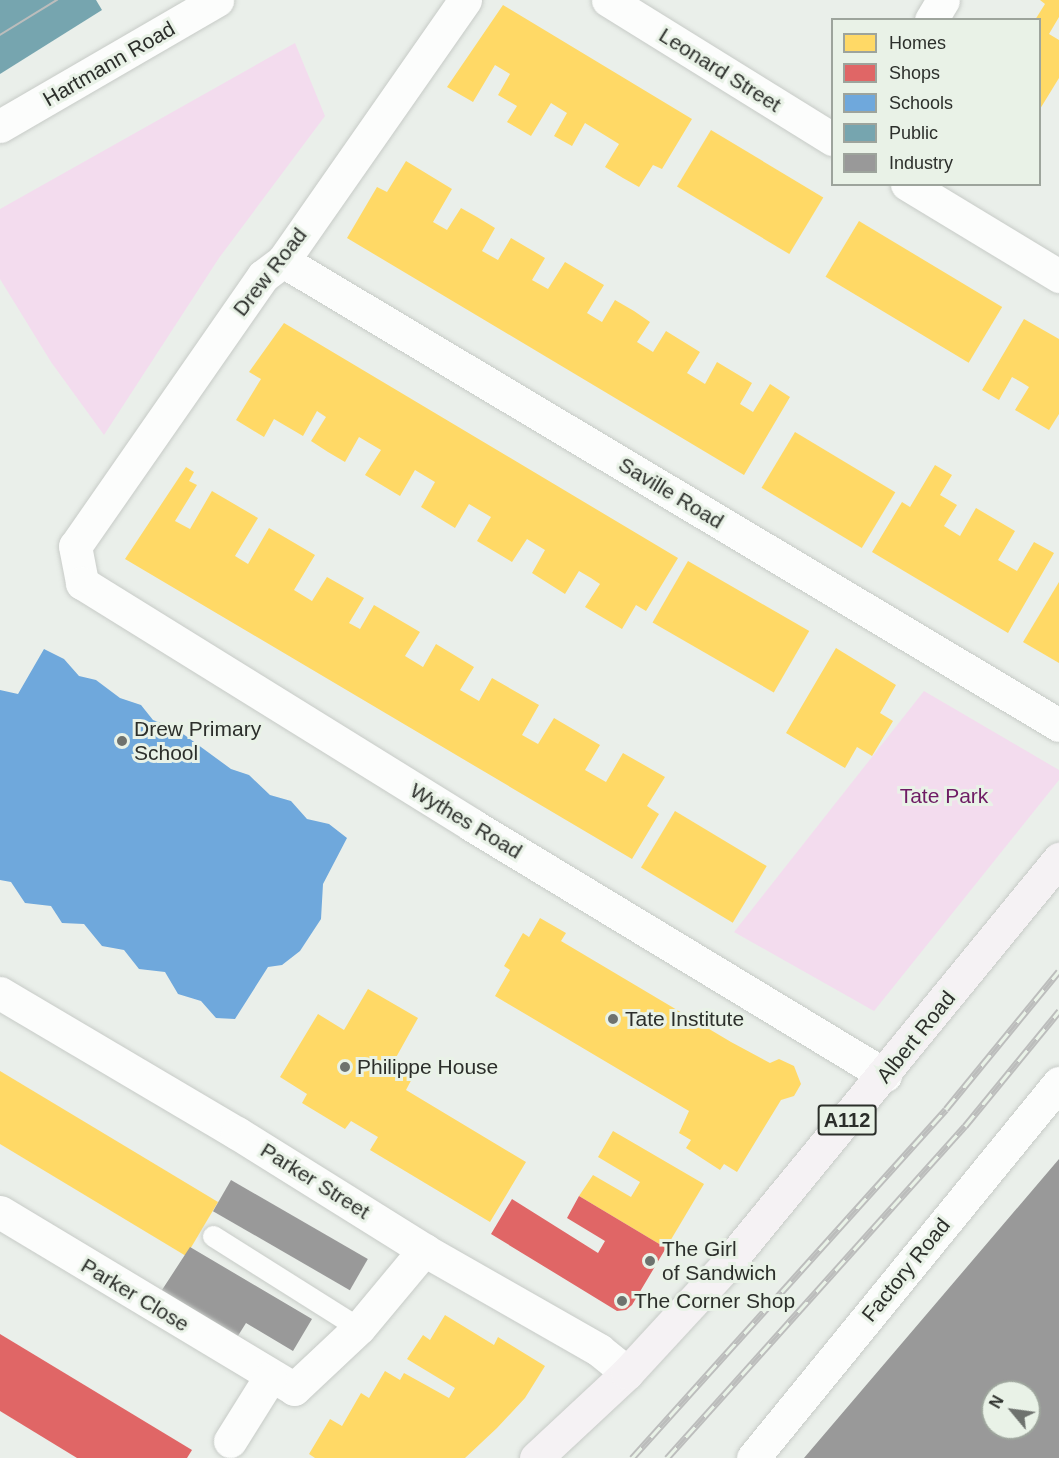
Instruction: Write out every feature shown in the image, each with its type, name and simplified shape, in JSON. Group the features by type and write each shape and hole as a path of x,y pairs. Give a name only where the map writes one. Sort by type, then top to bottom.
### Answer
{"main road":[{"name":"Albert Road","path":"627,1373 724,1268 885,1075 1059,859"},
{"name":"A112","path":"536,1458 627,1373"}],"street":[{"name":"Hartmann Road","path":"0,126 217,0"},
{"name":"Drew Road","path":"75,546 263,276 283,261 465,0"},
{"name":"Leonard Street","path":"608,0 831,138"},
{"path":"932,18 943,0"},
{"path":"910,186 1059,276"},
{"name":"Saville Road","path":"283,261 1059,725"},
{"name":"Wythes Road","path":"75,546 82,583 472,825 885,1075"},
{"name":"Parker Street","path":"0,993 237,1133 424,1250 599,1350 627,1373"},
{"name":"Factory Road","path":"753,1458 1059,1083"},
{"name":"Parker Close","path":"0,1212 270,1377 294,1389 359,1328 424,1250"},
{"path":"230,1441 270,1377"}],"lane":[{"path":"213,1236 359,1328"}],"green space":[{"path":"295,43 325,116 219,258 104,435 51,362 0,279 0,209"},
{"name":"Tate Park","path":"924,691 1059,770 1059,780 874,1011 734,932"}],"building: Homes":[{"path":"1040,0 1059,0 1059,17 1049,34 1059,40 1059,78 1041,107 1041,18 1036,18 1045,4"},
{"path":"503,5 692,119 662,169 653,165 639,187 623,178 605,167 619,144 585,123 572,146 554,136 567,113 551,103 531,136 507,122 517,106 498,95 510,74 495,65 473,102 447,87"},
{"path":"711,130 823,197 789,254 677,187"},
{"path":"406,161 452,189 433,222 447,230 461,208 477,217 495,228 482,251 498,260 511,238 545,258 532,280 548,289 565,262 604,285 587,313 602,322 615,300 634,311 650,322 637,342 653,352 666,331 700,352 687,373 705,384 717,362 752,383 740,404 753,412 770,384 790,397 744,475 347,238 377,187 387,192"},
{"path":"859,221 1002,307 969,363 826,277"},
{"path":"1024,319 1059,339 1059,414 1049,430 1015,410 1029,387 1021,382 1012,377 999,400 982,390"},
{"path":"284,323 678,558 646,611 636,605 622,629 585,607 600,584 591,578 579,571 565,594 532,573 545,550 527,539 512,562 477,541 491,517 469,504 455,528 421,507 435,482 415,470 400,496 365,475 381,450 359,437 345,462 328,452 311,441 326,417 317,411 303,436 274,419 264,437 236,420 261,379 249,372"},
{"path":"795,432 895,492 862,548 762,488"},
{"path":"935,465 952,475 940,495 957,505 944,526 960,536 976,508 1015,531 998,560 1017,571 1034,542 1054,553 1008,633 872,552 902,502 910,507"},
{"path":"186,467 194,472 189,481 197,485 175,521 190,529 212,491 258,518 235,556 248,564 269,528 315,555 294,590 312,601 327,577 364,598 349,623 360,629 374,605 420,632 405,656 423,667 436,644 474,667 460,690 479,701 492,678 539,705 522,735 538,744 554,718 600,745 585,770 606,782 623,753 665,777 647,806 659,814 632,859 125,559"},
{"path":"688,561 809,631 774,692 652,622"},
{"path":"1059,582 1059,663 1023,642"},
{"path":"836,648 896,685 880,713 893,721 872,756 857,747 845,768 786,733"},
{"path":"675,811 767,866 733,923 641,868"},
{"name":"Tate Institute","path":"540,918 566,933 561,941 731,1042 770,1063 779,1059 794,1066 801,1084 794,1096 781,1100 737,1172 724,1164 720,1170 686,1148 691,1140 679,1133 689,1111 495,996 510,970 504,966 523,933 529,937"},
{"path":"368,989 418,1018 394,1061 415,1073 406,1090 526,1162 490,1222 370,1150 378,1137 351,1121 345,1129 302,1103 307,1094 280,1077 318,1014 344,1030"},
{"path":"0,1071 218,1202 186,1256 0,1144"},
{"path":"613,1131 704,1184 666,1248 579,1196 593,1175 631,1197 640,1182 598,1157"},
{"path":"445,1315 494,1345 498,1337 545,1366 525,1398 497,1428 465,1458 315,1458 309,1454 330,1419 342,1426 361,1393 369,1398 385,1371 400,1380 404,1373 449,1398 455,1388 407,1359 423,1335 430,1340"}],"building: Shops":[{"path":"579,1196 666,1248 632,1305 626,1310 617,1311 491,1234 512,1199 598,1253 605,1241 567,1218"},
{"path":"0,1334 192,1450 187,1458 77,1458 0,1411"}],"building: Schools":[{"path":"44,649 64,659 79,676 96,680 120,698 141,705 153,720 175,728 231,769 249,775 270,795 291,801 307,819 329,824 347,838 323,884 321,919 300,951 282,965 268,967 235,1019 216,1018 201,1001 178,994 165,972 139,969 124,950 102,946 84,924 62,923 51,906 25,903 11,882 0,880 0,690 18,694"}],"building: Public":[{"path":"0,0 96,0 102,10 0,74"}],"building: Industry":[{"path":"1059,1159 1059,1458 804,1458"},
{"path":"231,1180 368,1259 350,1290 213,1211"},
{"path":"190,1247 312,1319 293,1351 246,1323 236,1339 160,1293"}],"tram line":[{"path":"0,35 57,0"}],"railway":[{"path":"632,1458 946,1109 1059,971"},
{"path":"667,1458 965,1126 1059,1011"}],"place":[{"name":"Drew Primary School","path":"122,741"},
{"name":"Tate Institute","path":"613,1019"},
{"name":"Philippe House","path":"345,1067"},
{"name":"The Girl of Sandwich","path":"650,1261"},
{"name":"The Corner Shop","path":"622,1301"}]}
